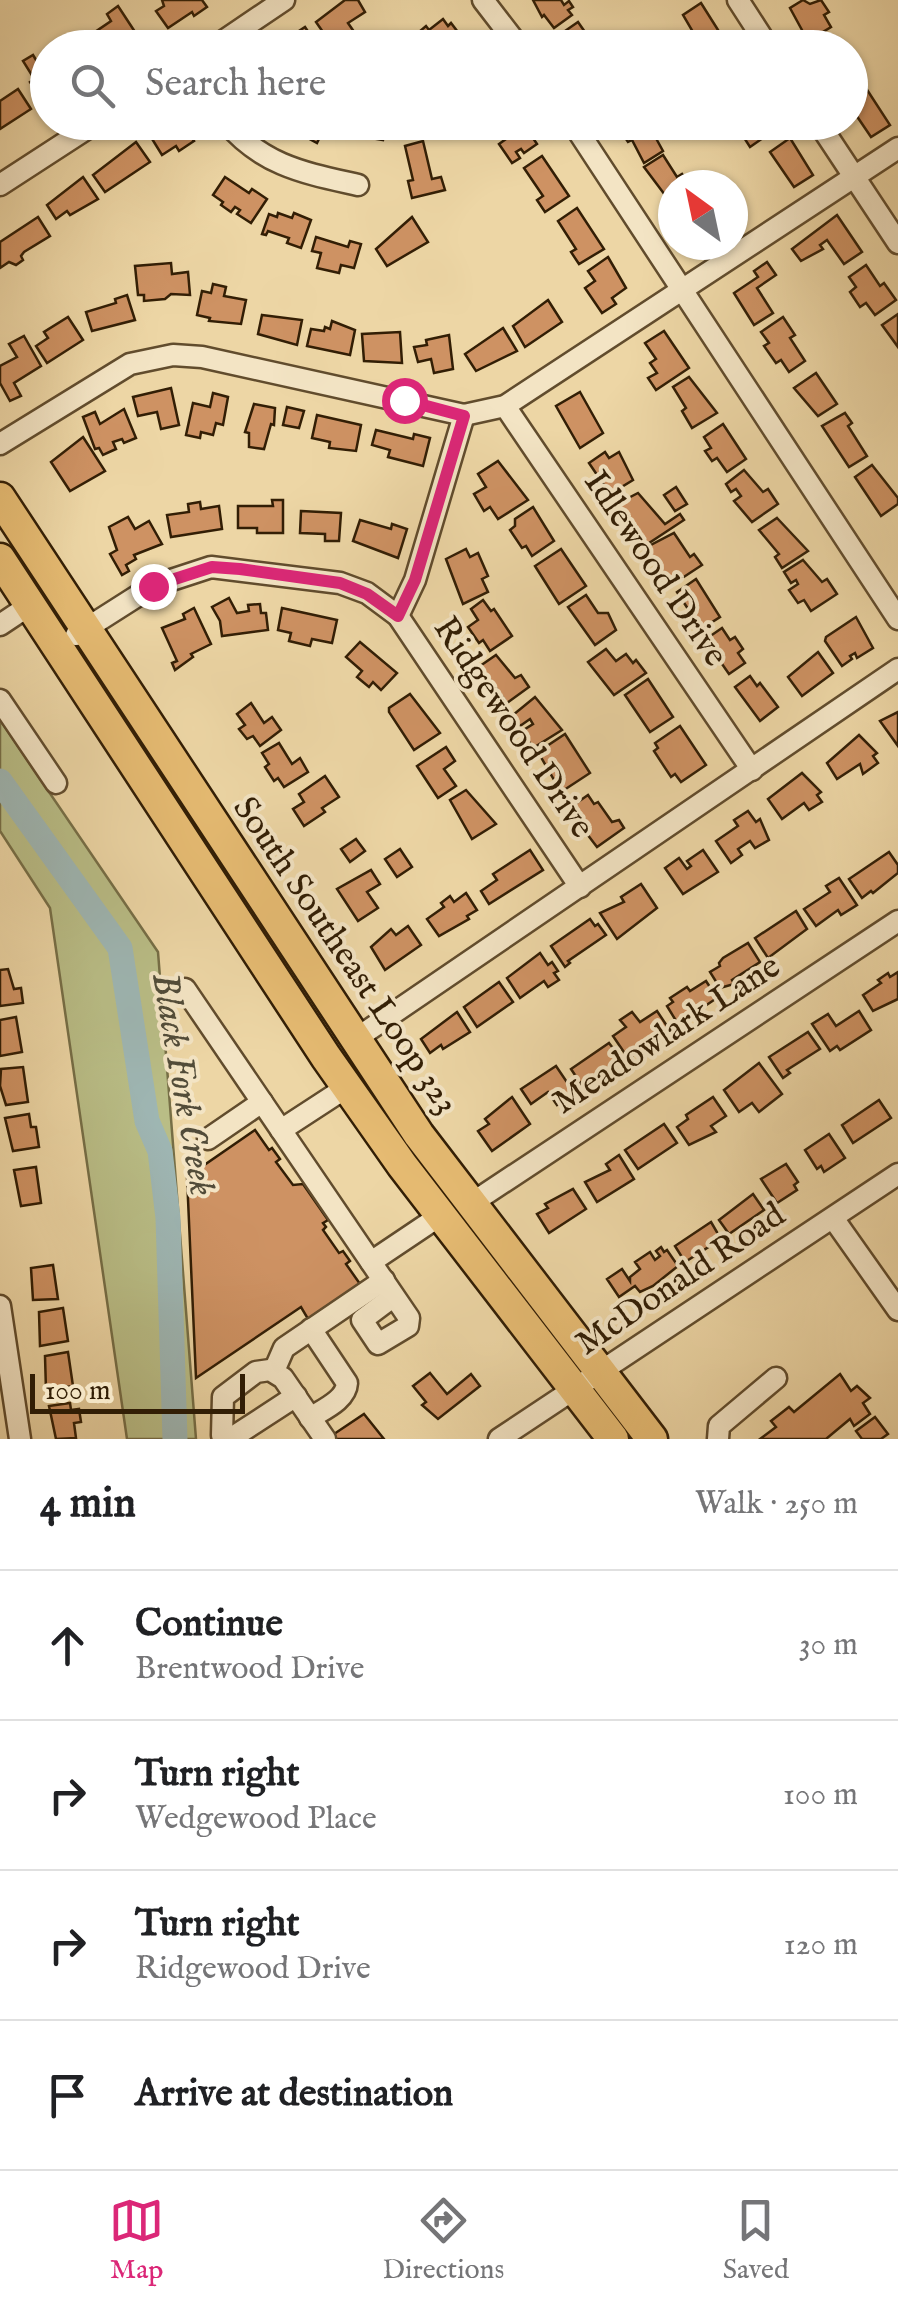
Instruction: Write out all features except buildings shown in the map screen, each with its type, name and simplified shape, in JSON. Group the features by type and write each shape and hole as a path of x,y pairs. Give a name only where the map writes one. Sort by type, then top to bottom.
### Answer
{"highway":[{"name":"South Southeast Loop 323","path":"0,498 419,1135 652,1439"},
{"name":"South Southeast Loop 323","path":"0,559 346,1087 614,1439"}],"street":[{"path":"240,30 284,0"},
{"path":"483,0 506,30"},
{"path":"738,0 757,30"},
{"path":"0,185 69,140"},
{"path":"242,140 290,169 358,185"},
{"path":"584,140 898,619"},
{"path":"830,140 898,243"},
{"path":"0,444 130,364 173,355 202,357 464,416 506,406 898,148"},
{"name":"Idlewood Drive","path":"506,406 752,770"},
{"path":"398,616 415,580 464,416"},
{"name":"Ridgewood Drive","path":"58,648 153,586 212,567 340,583 367,594 398,616 580,886"},
{"path":"0,625 30,605"},
{"path":"354,1040 898,669"},
{"path":"0,700 56,782"},
{"name":"Meadowlark Lane","path":"472,1203 898,922"},
{"path":"185,989 389,1288 284,1348 274,1370"},
{"path":"281,1130 346,1087"},
{"path":"208,1139 262,1102"},
{"name":"McDonald Road","path":"500,1439 898,1174"},
{"path":"371,1262 441,1215"},
{"path":"833,1218 898,1310"},
{"path":"0,1306 20,1439"},
{"path":"310,1418 347,1389 347,1383 311,1330"},
{"path":"296,1396 229,1439 222,1435 222,1397 256,1372 274,1370 283,1378 296,1396 325,1439"},
{"path":"718,1439 720,1426 776,1378"}],"green space":[{"path":"0,720 158,952 196,1439 127,1439 50,908 0,831"}],"waterway":[{"name":"Black Fork Creek","path":"0,781 120,948 147,1121 160,1151 168,1218 175,1439"}],"route":[{"path":"153,586 212,567 240,569 340,583 367,594 398,616 415,580 464,416 404,400"}]}
